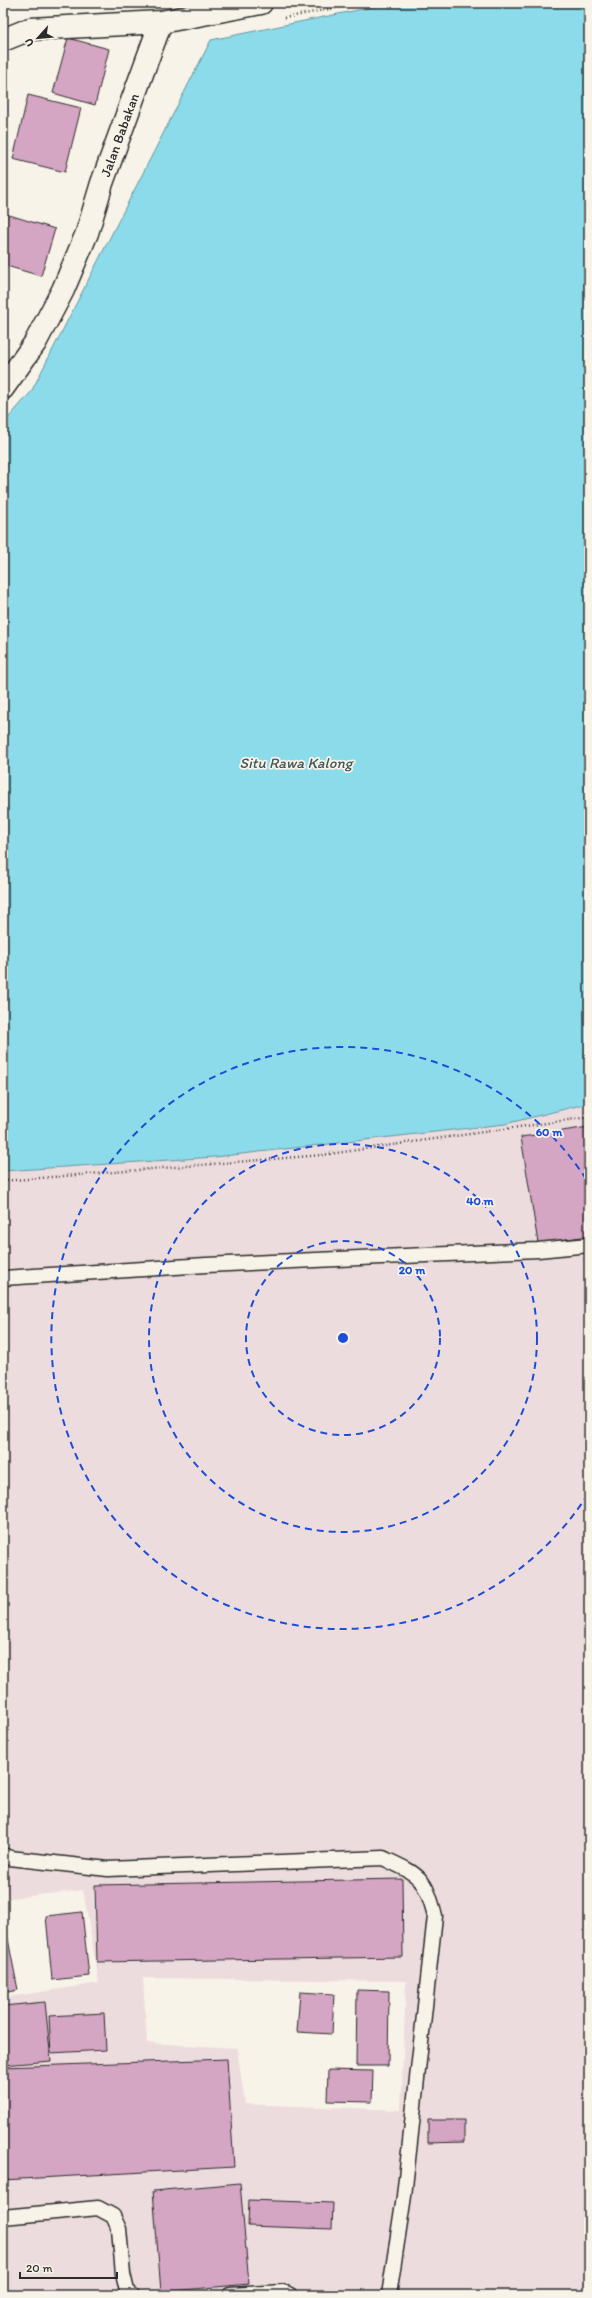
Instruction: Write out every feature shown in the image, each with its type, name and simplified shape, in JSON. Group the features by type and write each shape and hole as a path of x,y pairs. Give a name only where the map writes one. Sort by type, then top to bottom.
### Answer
{"street":[{"path":"3,40 30,29 161,22 261,3"},
{"name":"Jalan Babakan","path":"3,388 34,343 63,290 87,233 102,183 161,22"}],"lane":[{"path":"3,1278 206,1265 538,1250 589,1245"},
{"path":"3,1855 10,1858 108,1869 383,1858 412,1871 429,1889 436,1916 404,2196 389,2295"},
{"path":"3,2217 98,2208 112,2216 119,2229 123,2274 127,2291 132,2295"},
{"path":"230,2295 283,2292 291,2295"}],"path":[{"path":"277,20 360,3"},
{"path":"3,1181 322,1156 589,1117"}],"shaded area":[{"path":"589,1103 589,2295 3,2295 3,1998 99,1983 83,1890 3,1899 3,1171 215,1157 505,1124","holes":["143,1978 406,1981 401,2110 245,2104 237,2048 147,2043"]}],"water":[{"name":"Situ Rawa Kalong","path":"392,3 589,3 589,1103 505,1124 215,1157 3,1171 3,424 31,392 211,40"}],"building":[{"path":"68,38 109,49 95,105 53,93"},
{"path":"28,95 81,108 65,172 13,159"},
{"path":"6,214 55,229 41,276 3,265 3,225"},
{"path":"589,1127 589,1236 538,1243 521,1137"},
{"path":"402,1879 403,1957 97,1962 95,1885"},
{"path":"82,1912 89,1976 52,1980 46,1916"},
{"path":"6,1929 18,1990 3,1993 3,1930"},
{"path":"357,1990 389,1991 388,2066 356,2066"},
{"path":"300,1992 334,1994 332,2034 297,2032"},
{"path":"45,2002 51,2061 3,2065 3,2006"},
{"path":"104,2013 106,2050 51,2053 49,2016"},
{"path":"227,2059 234,2167 3,2180 3,2067"},
{"path":"328,2070 373,2071 372,2102 327,2101"},
{"path":"428,2120 464,2120 464,2142 428,2143"},
{"path":"240,2183 249,2284 161,2292 153,2191"},
{"path":"249,2200 333,2203 332,2229 248,2226"}]}
